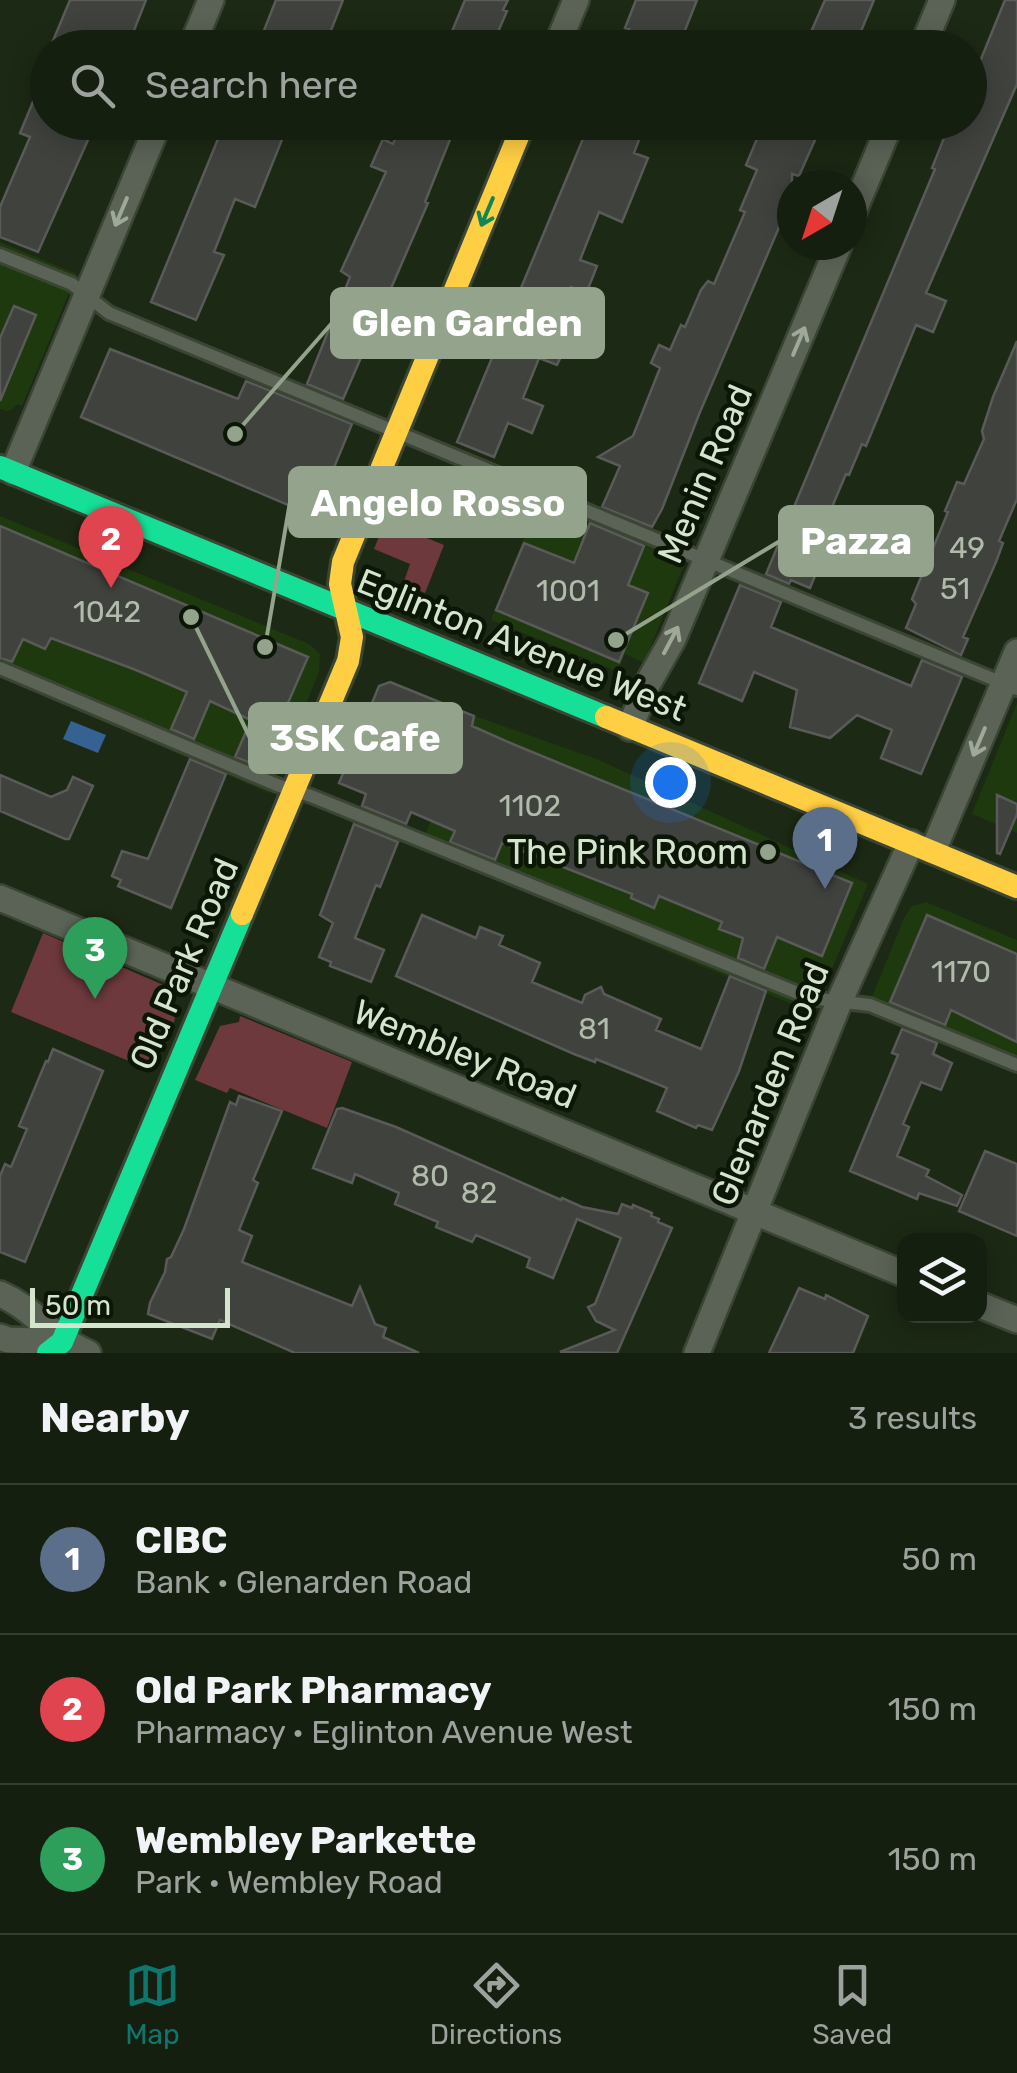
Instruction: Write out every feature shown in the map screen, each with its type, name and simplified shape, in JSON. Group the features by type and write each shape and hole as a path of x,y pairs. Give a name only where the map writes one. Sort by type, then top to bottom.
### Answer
{"street":[{"path":"198,30 211,0"},
{"path":"564,30 576,0"},
{"path":"930,30 942,0"},
{"path":"6,470 86,296 151,140"},
{"name":"Old Park Road","path":"58,1349 348,661 352,637 340,584 343,562 517,140"},
{"path":"867,179 883,140"},
{"name":"Menin Road","path":"630,728 707,561 834,260"},
{"name":"Eglinton Avenue West","path":"6,470 1017,887"},
{"name":"Glenarden Road","path":"696,1353 840,1000 1010,686 1017,652"},
{"name":"Wembley Road","path":"0,898 897,1271"},
{"path":"0,1294 18,1302 58,1349"},
{"path":"987,1307 1017,1320"},
{"path":"0,1337 88,1353"}],"lane":[{"path":"0,254 72,284 109,313 1010,686"},
{"path":"0,668 810,998 870,1005 1017,1065"}],"shaded area":[{"path":"0,242 77,274 22,406 17,404 6,411 0,409"},
{"path":"546,484 692,545 644,663 625,654 618,672 491,620"},
{"path":"0,516 309,644 320,654 319,672 269,793 0,677"},
{"path":"385,521 444,545 425,593 403,584 410,564 374,549"},
{"path":"1017,703 1017,833 972,814"},
{"path":"475,716 599,760 868,884 813,1013 420,847"},
{"path":"926,902 1017,940 1017,1070 867,1009 904,918 912,906"},
{"path":"43,933 175,990 170,994 174,1022 153,1071 11,1012"},
{"path":"240,1016 352,1062 327,1128 230,1088 227,1093 195,1080 220,1026 239,1022"}],"water":[{"path":"71,721 106,735 98,753 63,739"}],"building":[{"path":"70,0 146,0 134,30 58,30"},
{"path":"276,0 343,0 331,30 264,30"},
{"path":"465,0 508,0 499,30 453,30"},
{"path":"636,0 697,0 685,30 625,28"},
{"path":"825,0 874,0 862,30 812,30"},
{"path":"1005,0 1017,0 1017,84 926,293 946,301 933,332 916,325 866,446 862,444 849,475 846,474 818,540 828,544 810,588 791,580 789,584 766,574 935,169 932,168 943,140 987,140 987,44"},
{"path":"30,109 30,137 20,133"},
{"path":"30,137 88,140 38,252 0,237 0,207"},
{"path":"218,140 282,140 255,207 235,199 214,252 224,255 196,320 151,302"},
{"path":"383,140 393,144 395,140 450,140 425,202 428,203 343,399 307,384 350,277 341,271 386,172 371,166"},
{"path":"583,140 639,140 634,153 648,158 622,222 599,212 580,260 597,266 586,294 571,287 552,332 569,339 557,365 539,358 523,398 543,406 532,433 508,423 494,457 457,442"},
{"path":"756,140 815,140 802,170 777,170 777,232 652,527 602,507 620,466 598,457 633,436 660,368 651,363 659,345 670,350 701,290 708,281 714,284 745,212 740,210 757,170 746,165"},
{"path":"14,306 36,315 0,401 0,338"},
{"path":"1017,341 1017,499 999,541 1003,543 996,562 963,637 968,639 961,655 906,628 916,604 912,599 948,512 945,511 957,482 964,484 984,439 982,431 993,397"},
{"path":"110,349 238,399 246,381 352,424 314,516 81,417"},
{"path":"590,523 644,546 628,585 648,593 619,662 496,610 524,543 574,563"},
{"path":"0,526 308,657 260,767 235,757 251,720 210,701 194,739 171,729 187,692 136,670 51,638 45,649 23,639 12,662 0,658"},
{"path":"740,585 781,602 771,627 911,686 922,660 962,677 921,774 881,758 892,730 857,715 830,738 790,727 797,690 754,672 742,701 699,683"},
{"path":"390,682 474,716 472,726 515,745 852,883 822,956 777,937 764,969 738,958 743,938 719,929 722,922 659,896 654,908 631,898 632,894 502,843 495,860 450,842 455,831 411,812 406,824 362,806 366,794 339,783 379,686"},
{"path":"190,759 226,774 171,908 118,886 121,880 112,876 122,851 148,859"},
{"path":"0,775 51,797 67,790 73,777 93,786 69,839 0,811"},
{"path":"997,795 1017,804 1017,814 1000,854 997,853"},
{"path":"354,824 398,842 355,938 384,950 371,982 330,966 331,962 319,957 333,923 320,915"},
{"path":"422,915 476,938 480,927 503,936 499,945 540,963 532,982 582,1003 585,995 601,987 604,994 661,1019 656,1030 701,1049 730,976 766,991 739,1071 712,1130 698,1125 696,1128 657,1111 667,1088 574,1054 396,976"},
{"path":"927,915 1017,954 1017,1042 951,1010 945,1025 890,1002"},
{"path":"902,1029 937,1043 933,1054 952,1063 941,1090 921,1082 903,1124 909,1127 897,1156 929,1170 926,1176 962,1195 957,1206 919,1193 917,1199 850,1171 898,1055 892,1053"},
{"path":"53,1049 103,1071 25,1262 0,1252 0,1176 5,1164 11,1167 27,1129 19,1126"},
{"path":"239,1096 282,1111 253,1180 258,1183 239,1230 252,1236 242,1262 352,1306 360,1287 375,1324 386,1328 383,1337 419,1353 295,1353 220,1320 212,1339 148,1314 230,1102 236,1105"},
{"path":"337,1109 396,1127 561,1200 618,1214 622,1204 632,1208 633,1205 672,1228 617,1353 560,1352 615,1330 596,1321 588,1307 595,1304 621,1238 577,1219 553,1278 527,1267 530,1258 476,1235 472,1242 436,1227 438,1222 395,1204 399,1193 355,1174 352,1183 313,1168"},
{"path":"985,1151 1017,1164 1017,1236 959,1211"},
{"path":"799,1288 825,1299 826,1295 868,1316 853,1353 769,1353"}],"traffic: fast":[{"path":"0,467 606,717"},
{"path":"48,1353 62,1342 242,914"}],"traffic: slow":[{"path":"242,914 348,661 352,637 340,584 343,562 517,140"},
{"path":"606,717 1017,887"}],"place":[{"name":"Glen Garden","path":"235,434"},
{"name":"Old Park Pharmacy","path":"111,588"},
{"name":"3SK Cafe","path":"191,617"},
{"name":"Pazza","path":"616,640"},
{"name":"Angelo Rosso","path":"265,647"},
{"name":"The Pink Room","path":"768,852"},
{"name":"CIBC","path":"825,889"},
{"name":"Wembley Parkette","path":"95,999"}]}
